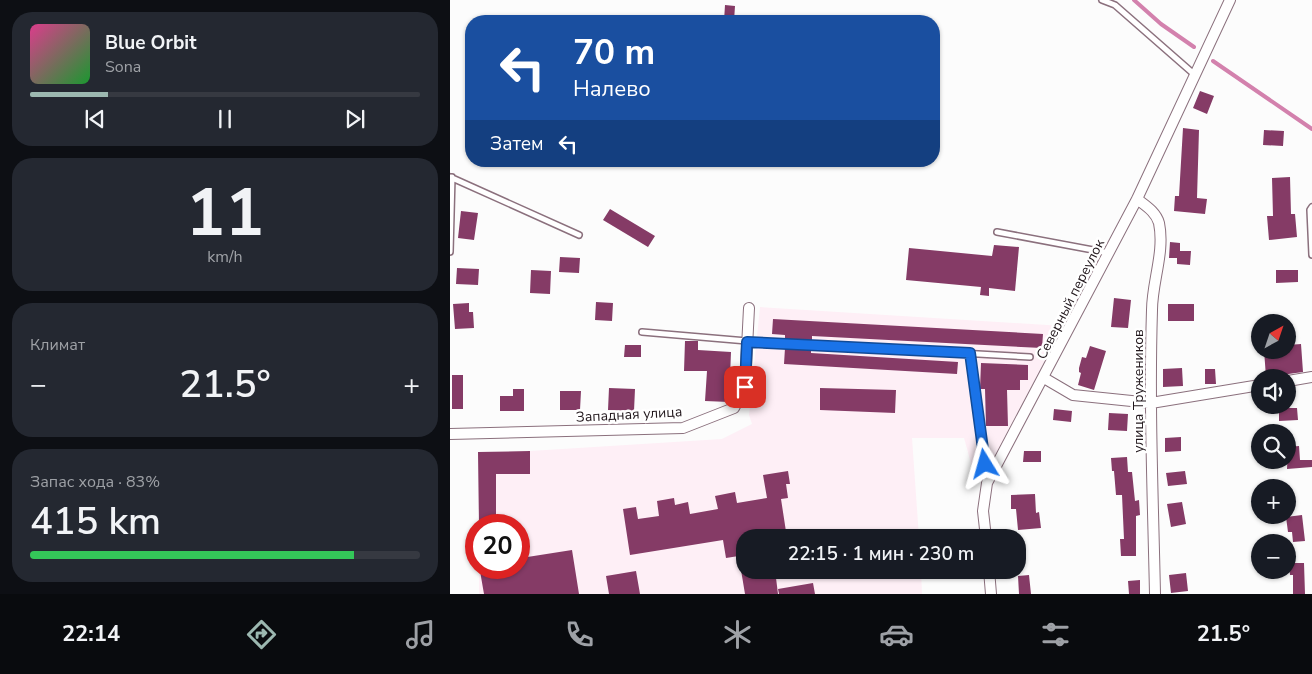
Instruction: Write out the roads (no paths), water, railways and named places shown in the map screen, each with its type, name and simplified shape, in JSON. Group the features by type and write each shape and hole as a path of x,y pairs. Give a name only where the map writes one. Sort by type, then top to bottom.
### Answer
{"street":[{"name":"Северный переулок","path":"985,529 983,511 987,482 1044,378 1137,199 1230,0"},
{"name":"улица Тружеников","path":"1137,199 1156,216 1160,230 1160,247 1152,308 1151,403 1155,594"},
{"name":"Западная улица","path":"450,434 683,428 734,408 745,387 749,308"},
{"path":"1296,380 1312,377"},
{"path":"1044,378 1073,395 1151,403 1251,386"},
{"path":"990,579 991,594"}],"lane":[{"path":"1102,0 1115,5 1195,74"},
{"path":"450,252 451,177 579,235"},
{"path":"1311,209 1312,255"},
{"path":"997,232 1109,253"},
{"path":"642,332 747,342 1030,357"},
{"path":"970,353 987,482"}],"waterway":[{"path":"1134,0 1161,24 1194,47"},
{"path":"1213,61 1312,129"}]}
